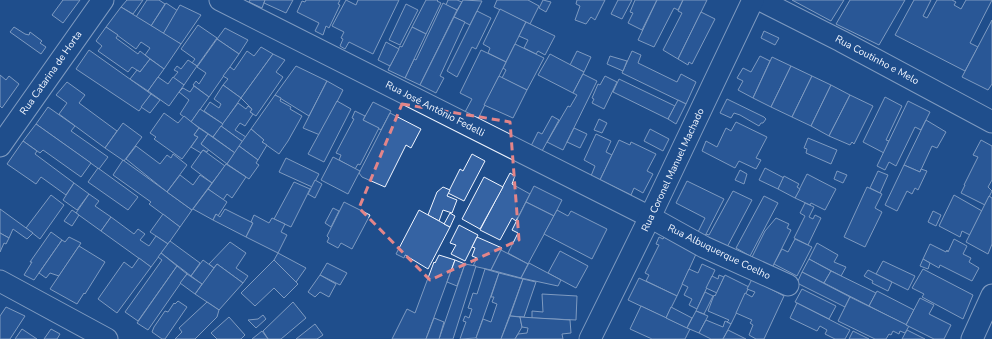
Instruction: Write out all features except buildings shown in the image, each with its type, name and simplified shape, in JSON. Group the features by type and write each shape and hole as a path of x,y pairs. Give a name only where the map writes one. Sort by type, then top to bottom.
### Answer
{"street":[{"name":"Rua Catarina de Horta","path":"0,146 103,0"},
{"name":"Rua José Antônio Fedelli","path":"220,0 650,217"},
{"name":"Rua Coronel Manuel Machado","path":"590,339 650,217 753,0"},
{"name":"Rua Coutinho e Melo","path":"760,0 842,41 992,122"},
{"name":"Rua Albuquerque Coelho","path":"650,217 704,247 788,285"},
{"path":"0,281 107,339"},
{"path":"972,339 992,295"}],"highlighted area":[{"path":"402,104 510,122 519,240 430,280 359,208"}]}
